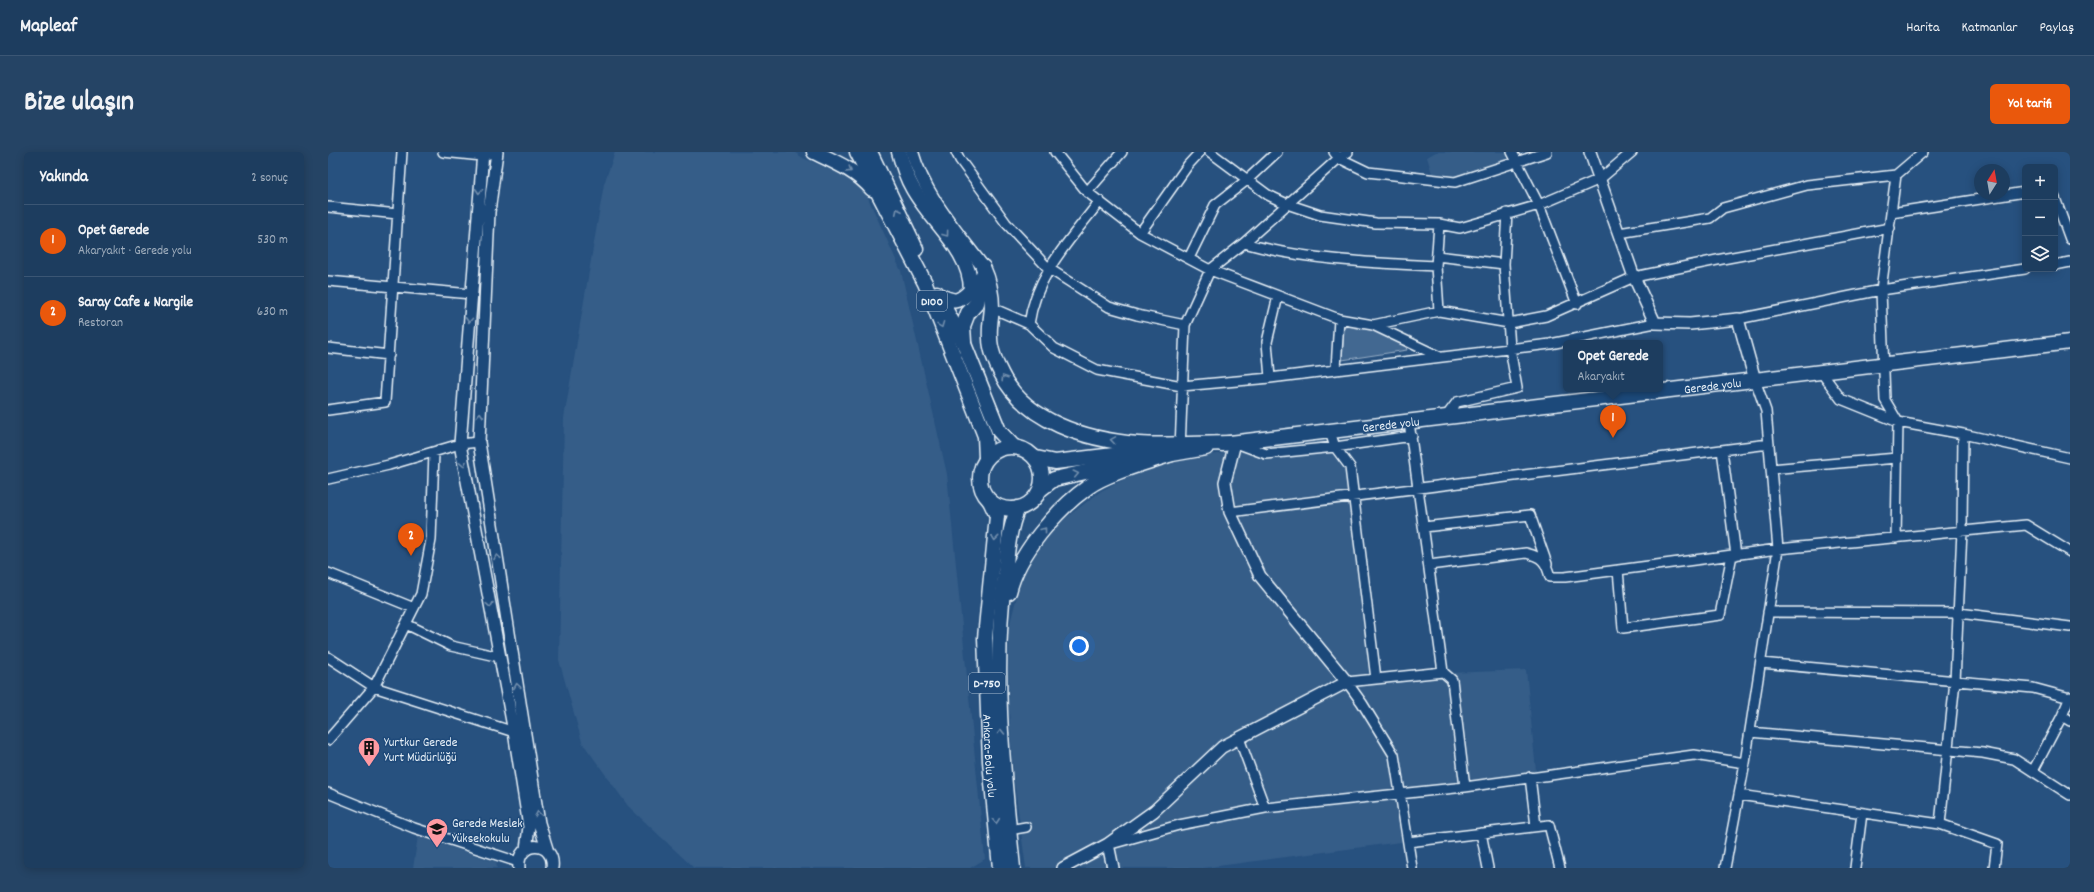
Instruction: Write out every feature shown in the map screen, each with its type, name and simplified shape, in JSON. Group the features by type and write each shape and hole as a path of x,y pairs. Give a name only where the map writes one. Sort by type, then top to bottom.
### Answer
{"main road":[{"path":"814,152 839,164 864,179 872,190 909,269 925,283"},
{"name":"D100","path":"857,152 925,283 985,436 986,458 980,475 984,493 990,501"},
{"name":"D100","path":"870,152 938,295 964,344 999,431 1013,446 1026,450 1036,458 1055,462 1178,449"},
{"path":"899,152 912,187 965,261 971,277 971,290 963,299 952,302 938,295"},
{"path":"912,152 924,183 947,218 983,267 989,280 992,308 990,340 1000,373 1019,401 1048,420 1073,431 1096,438 1178,449"},
{"path":"964,344 963,326 968,313 977,303 981,290 983,267"},
{"name":"Gerede yolu","path":"1663,391 2070,342"},
{"name":"Gerede yolu","path":"1178,449 1657,392"},
{"path":"986,458 993,451 1003,447 1013,446"},
{"path":"1041,489 1054,479 1178,449"},
{"path":"1000,628 1012,580 1030,548 1056,515 1088,486 1178,449"},
{"path":"990,501 998,506 1008,509 1028,505 1036,498 1041,489 1043,473 1036,458"},
{"name":"Ankara-Bolu yolu","path":"990,501 997,516 985,638 990,761 1000,868"},
{"name":"Ankara-Bolu yolu","path":"1013,868 1002,757 1000,628 1001,604 1007,557 1014,518 1018,508"}],"street":[{"path":"328,410 385,402 402,152"},
{"path":"443,152 482,154 497,152 489,212 479,442 539,822 548,852 553,861 552,868"},
{"path":"956,152 960,160 1006,223 1048,268 1109,307 1137,315 1185,325"},
{"path":"1055,152 1087,192 1140,233 1210,270 1339,319 1373,325 1438,356"},
{"path":"1087,192 1122,152"},
{"path":"1140,233 1188,165 1200,152"},
{"path":"1210,152 1268,195 1287,204 1320,215 1376,222 1439,224 1460,228 1507,213 1539,205 1600,179 1632,152"},
{"path":"1189,258 1215,205 1247,180 1277,152"},
{"path":"1178,449 1185,325 1210,270 1244,243 1287,204 1337,155 1348,152"},
{"path":"1512,152 1539,205 1577,304"},
{"path":"1337,155 1368,172 1455,182 1547,152"},
{"path":"1590,152 1634,277 1655,323"},
{"path":"1619,233 1710,218 1723,208 1807,185 1896,175 1923,152"},
{"path":"328,793 414,828 519,865 520,857 526,849 529,827 514,732 460,444 482,154"},
{"path":"1896,175 1881,290 1882,365 1885,400 1898,422 1896,538"},
{"path":"1892,213 2022,192"},
{"path":"2056,200 2070,239"},
{"path":"1029,324 1032,304 1048,268 1100,201"},
{"path":"328,207 398,214"},
{"path":"1445,418 1457,402 1517,388 1510,348 1504,264 1507,213"},
{"path":"1439,224 1436,266 1439,311"},
{"path":"1373,325 1439,311 1509,322 1546,316 1577,304 1634,277 1890,228"},
{"path":"1244,243 1263,248 1365,263 1436,266"},
{"path":"1437,256 1504,264"},
{"path":"2058,264 2070,262"},
{"path":"1570,340 1655,323 1690,324 1738,319 1881,290 2022,269"},
{"path":"328,281 471,294"},
{"path":"1270,378 1266,342 1278,296"},
{"path":"992,308 1029,324 1054,348 1097,370 1182,386 1377,366 1438,356 1563,341"},
{"path":"1336,369 1339,319"},
{"path":"1725,868 1745,763 1778,549 1766,411 1755,380 1738,319"},
{"path":"328,348 389,355"},
{"path":"1821,372 1841,399 1898,422 1963,434 2070,458"},
{"path":"1409,422 1443,672 1452,680 1465,787"},
{"path":"1330,432 1335,447 1350,467 1376,678"},
{"path":"1940,824 1955,681 1962,531 1963,434"},
{"path":"1412,436 1335,447 1266,454 1236,443 1224,482 1230,512 1260,576 1347,682 1362,703 1394,756 1412,868"},
{"path":"328,479 388,465 460,444 479,442"},
{"path":"1230,512 1769,444"},
{"path":"1618,570 1623,628 1720,615 1734,555 1722,450"},
{"path":"328,740 374,687 421,594 431,540 434,452"},
{"path":"1771,469 1898,458"},
{"path":"1424,527 1530,515 1550,577 1618,570 1778,549 2026,525 2070,552"},
{"path":"1429,565 1526,553 1538,557 1547,564"},
{"path":"328,573 414,608"},
{"path":"1768,612 1958,613 2070,628"},
{"path":"406,624 451,646 500,657"},
{"path":"328,657 374,687 514,732"},
{"path":"1761,662 2033,688 2070,698 2033,771"},
{"path":"1063,868 1108,844 1154,810 1222,747 1347,682 1443,672"},
{"path":"2062,716 2070,721"},
{"path":"1750,732 1983,753 2014,759 2070,795"},
{"path":"1239,738 1266,808"},
{"path":"1108,844 1179,825 1266,808 1465,787 1694,755 1745,763"},
{"path":"1530,777 1536,826"},
{"path":"1739,795 1940,824 1998,844 1994,868"},
{"path":"1854,868 1862,813"},
{"path":"1408,842 1549,824 1560,868"},
{"path":"1009,830 1026,828"},
{"path":"1481,833 1488,868"},
{"path":"1108,844 1114,868"},
{"path":"526,849 538,847 548,852"}],"shaded area":[{"path":"615,152 794,152 803,158 844,175 864,189 901,271 947,474 985,859 970,868 694,868 628,806 582,742 559,660 564,418 604,184"},
{"path":"1436,152 1505,152 1508,156 1502,164 1450,178 1433,177 1427,157"},
{"path":"1352,326 1369,328 1406,347 1407,350 1342,360 1344,327"},
{"path":"1327,440 1346,469 1369,676 1526,670 1536,771 1396,791 1401,842 1203,868 1026,868 1013,774 1008,695 1009,627 1023,573 1054,527 1101,491 1153,465 1186,458"},
{"name":"Gerede Meslek Yüksekokulu","path":"418,836 496,862 497,868 413,868"}],"place":[{"name":"Opet Gerede","path":"1613,438"},
{"name":"Saray Cafe & Nargile","path":"411,556"},
{"name":"Yurtkur Gerede Yurt Müdürlüğü","path":"369,768"},
{"name":"Gerede Meslek Yüksekokulu","path":"437,848"}]}
